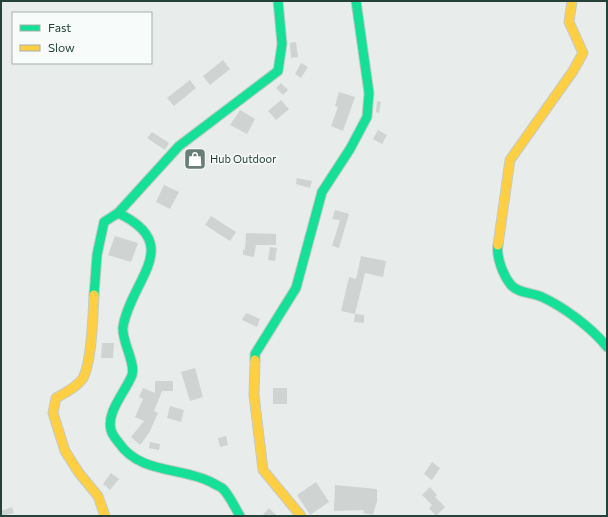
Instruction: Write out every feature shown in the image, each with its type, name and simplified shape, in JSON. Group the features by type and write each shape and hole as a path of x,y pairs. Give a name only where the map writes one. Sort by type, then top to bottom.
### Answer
{"main road":[{"path":"105,516 98,496 79,473 64,451 53,414 56,398 73,388 83,377 92,339 93,292 98,237 104,222 118,213 179,146 278,71 283,56 278,1"},
{"path":"301,516 263,470 254,395 255,354 296,288 322,192 350,149 367,117 369,93 356,1"},
{"path":"572,1 568,22 583,53 573,71 510,160 497,249 502,270 511,285 520,291 541,296 556,305 597,334 607,347"},
{"path":"118,213 142,226 150,238 152,255 123,329 133,373 110,419 111,432 125,452 137,461 160,469 198,476 222,488 240,516"}],"building":[{"path":"296,42 298,57 291,58 290,43"},
{"path":"223,60 230,69 210,85 203,76"},
{"path":"301,63 308,67 301,78 295,74"},
{"path":"190,80 196,88 174,106 167,98"},
{"path":"281,83 288,90 283,95 276,88"},
{"path":"339,92 355,97 343,131 331,126 338,107 335,106"},
{"path":"281,100 289,109 276,120 268,111"},
{"path":"377,101 381,102 379,113 376,112"},
{"path":"240,110 255,119 247,134 230,125"},
{"path":"378,130 387,135 382,144 373,139"},
{"path":"152,132 169,143 165,150 147,138"},
{"path":"297,178 312,181 310,188 296,184"},
{"path":"164,185 179,192 170,209 156,202"},
{"path":"335,210 349,214 339,248 332,246 340,220 332,219"},
{"path":"211,216 236,232 230,241 205,225"},
{"path":"246,233 276,234 276,245 256,245 254,257 243,255 243,249 245,250"},
{"path":"115,236 138,243 131,262 108,255"},
{"path":"270,247 277,248 275,261 268,260"},
{"path":"361,256 386,261 383,277 365,273 355,314 341,311 349,277 356,279"},
{"path":"246,313 260,319 257,327 242,320"},
{"path":"355,314 364,315 364,323 354,322"},
{"path":"102,343 114,343 113,358 101,358"},
{"path":"195,368 203,397 190,401 181,372"},
{"path":"155,381 173,381 173,391 162,391 154,411 158,413 149,433 140,445 131,437 144,421 135,417 143,399 139,397 143,388 155,393"},
{"path":"273,388 287,388 287,404 273,404"},
{"path":"170,406 184,410 181,422 167,418"},
{"path":"226,436 228,445 220,447 218,438"},
{"path":"150,442 160,444 159,450 149,448"},
{"path":"432,462 440,468 432,480 424,474"},
{"path":"111,473 119,479 110,490 103,484"},
{"path":"316,482 329,502 310,515 297,495"},
{"path":"335,485 377,489 377,501 373,515 363,513 364,510 334,511"},
{"path":"430,487 437,495 435,497 445,507 436,516 429,508 432,505 422,495"},
{"path":"12,507 14,513 1,516 1,511"},
{"path":"269,508 277,516 262,516"}],"traffic: fast":[{"path":"118,213 179,146 278,71 282,44 278,1"},
{"path":"255,360 255,354 296,288 322,192 350,149 367,117 369,93 356,1"},
{"path":"94,295 97,255 104,222 118,213 138,225 148,238 151,250 149,264 135,293 123,327 124,338 133,370 132,375 111,416 110,423 113,435 128,453 138,460 149,465 199,477 222,488 240,516"},
{"path":"498,245 498,255 501,266 505,276 514,288 538,295 559,306 586,325 607,347"}],"traffic: slow":[{"path":"498,245 510,160 573,71 583,53 569,22 572,1"},
{"path":"94,295 92,338 86,371 78,384 71,390 56,398 53,413 65,451 79,473 98,496 105,516"},
{"path":"255,360 254,395 263,470 301,516"}],"place":[{"name":"Hub Outdoor","path":"195,159"}]}
